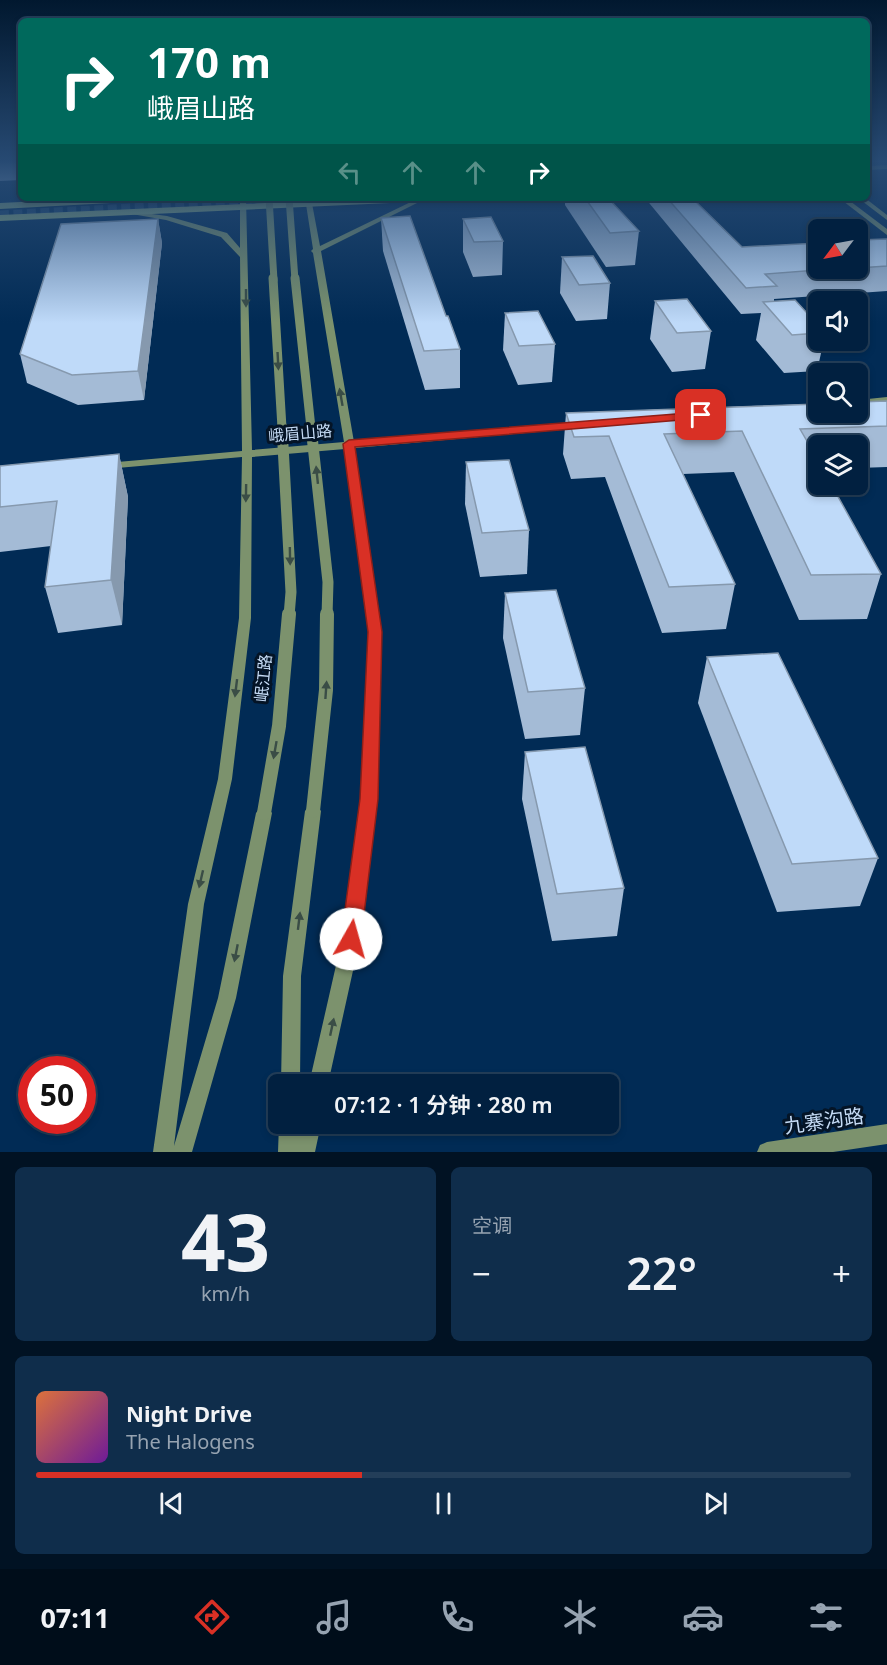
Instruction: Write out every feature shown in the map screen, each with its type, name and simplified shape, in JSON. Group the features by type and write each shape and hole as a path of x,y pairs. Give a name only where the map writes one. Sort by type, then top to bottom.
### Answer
{"main road":[{"path":"0,218 58,215"},
{"path":"135,215 167,218 224,235 245,258"},
{"name":"岷江路","path":"163,1152 196,904 225,779 245,618 247,453 243,215"},
{"name":"岷江路","path":"182,1152 227,998 279,726 291,592 270,215"},
{"path":"290,1074 292,976 326,690 328,582 295,274 291,215"},
{"path":"310,215 349,444 375,632 369,799 351,939 321,1074"},
{"path":"315,250 389,215"},
{"path":"863,215 887,234"},
{"path":"868,402 887,400"},
{"name":"峨眉山路","path":"94,467 596,424"},
{"path":"288,1152 289,1134"},
{"path":"304,1152 308,1134"},
{"name":"九寨沟路","path":"767,1152 887,1134"}],"building":[{"path":"597,215 624,215 639,231 610,233"},
{"path":"682,215 709,215 742,247 808,244 808,271 765,274 777,286 746,288"},
{"path":"410,216 460,349 424,351 381,218"},
{"path":"491,217 503,241 474,242 463,219"},
{"path":"158,219 138,371 72,375 20,354 61,224"},
{"path":"887,239 887,266 868,267 868,240"},
{"path":"593,256 610,283 579,285 562,257"},
{"path":"687,299 711,331 677,333 655,301"},
{"path":"795,300 808,314 808,334 792,335 763,302"},
{"path":"538,311 555,344 519,346 505,313"},
{"path":"887,401 887,426 800,429 808,443 808,495 837,495 881,574 811,575 742,431 664,434 735,584 669,587 609,436 574,437 566,413 808,404 808,423 868,423 868,402"},
{"path":"119,454 111,580 45,587 57,501 0,507 0,466"},
{"path":"509,460 529,530 482,533 466,462"},
{"path":"556,590 585,688 528,692 505,593"},
{"path":"778,653 878,858 792,864 707,657"},
{"path":"585,747 624,888 557,894 525,752"}],"tunnel":[{"path":"0,215 4,215"}],"route":[{"path":"351,939 369,799 375,632 349,444 701,415"}]}
